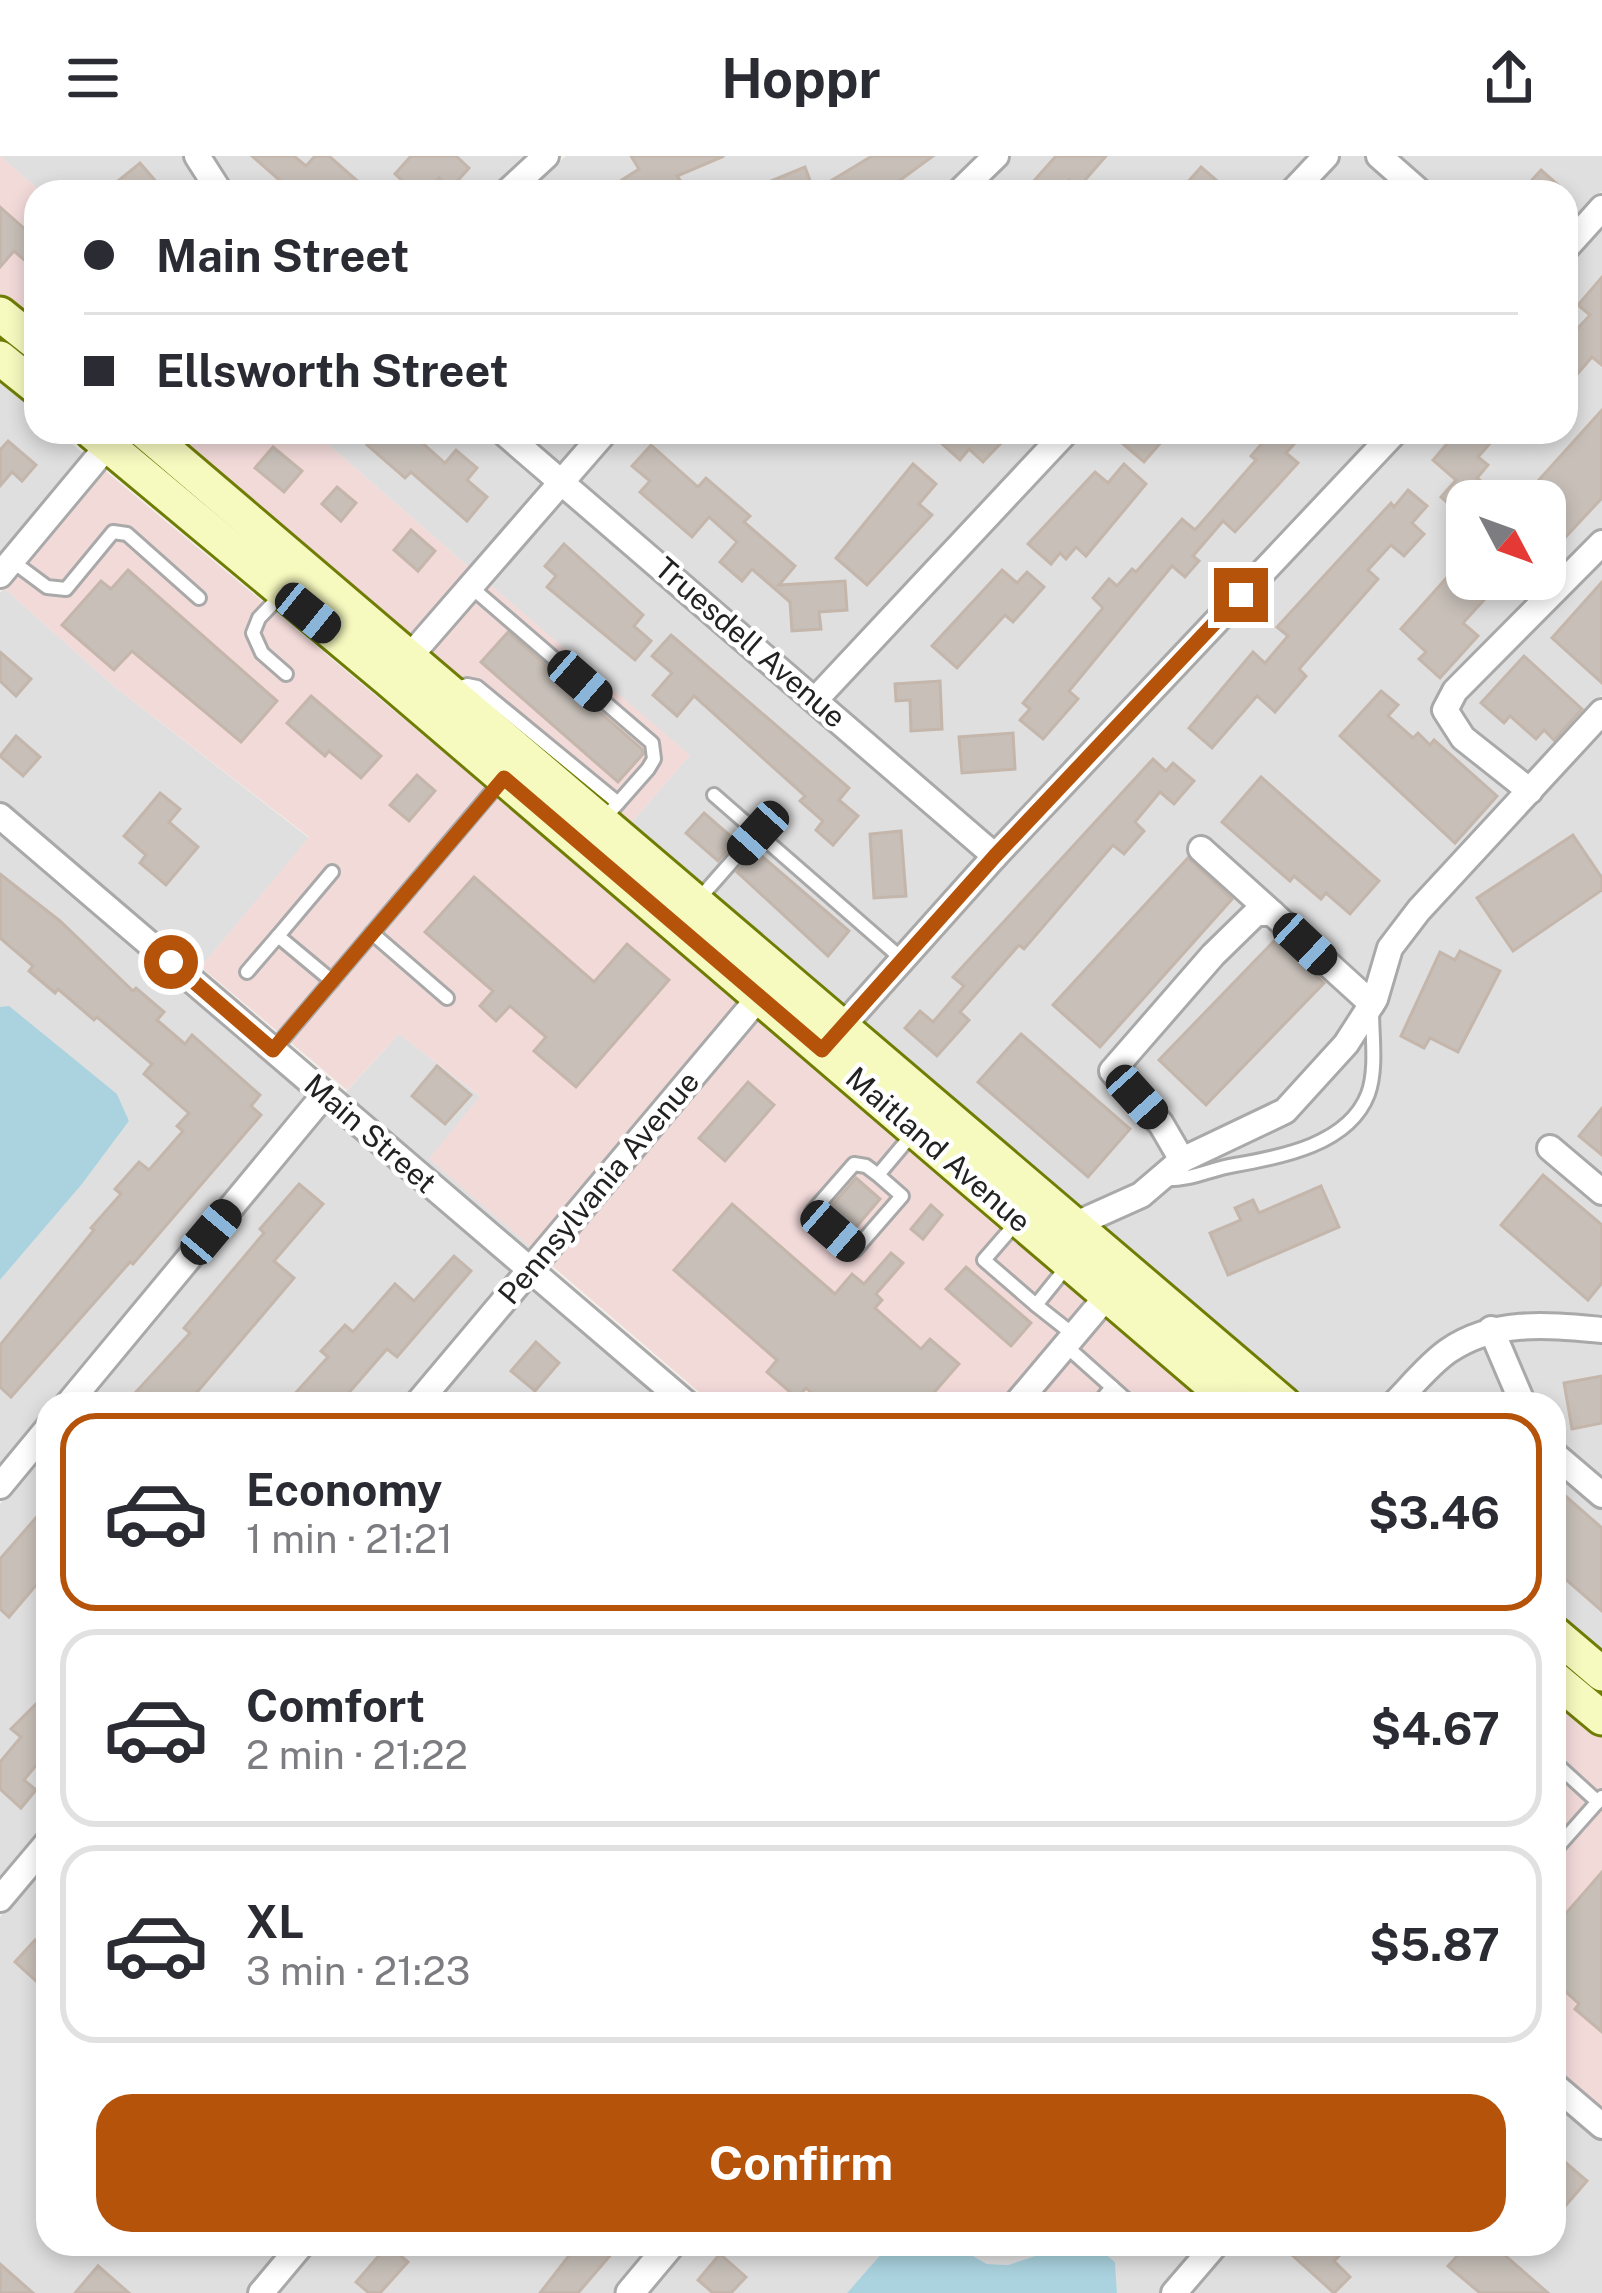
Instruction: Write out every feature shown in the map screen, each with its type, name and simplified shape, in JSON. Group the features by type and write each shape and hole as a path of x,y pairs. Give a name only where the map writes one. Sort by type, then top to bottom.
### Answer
{"main road":[{"path":"0,314 24,334"},
{"path":"0,358 24,377"},
{"name":"Maitland Avenue","path":"116,444 284,592 400,668 451,690 610,811 770,985"},
{"name":"Maitland Avenue","path":"158,444 400,668 504,778 1074,1225 1118,1284 1222,1392"},
{"name":"Maitland Avenue","path":"832,1038 916,1130 1070,1263 1118,1284 1266,1392"},
{"path":"1566,1643 1602,1674"},
{"path":"1566,1688 1602,1718"}],"street":[{"path":"520,180 546,156"},
{"path":"971,180 996,156"},
{"path":"1303,180 1325,156"},
{"path":"1379,156 1406,180"},
{"path":"1578,235 1602,208"},
{"path":"6,568 101,444"},
{"name":"Truesdell Avenue","path":"517,444 995,856"},
{"path":"400,668 595,444"},
{"path":"816,698 1055,444"},
{"path":"832,1038 995,856 1383,444"},
{"path":"1530,791 1463,738 1445,710 1455,691 1602,543"},
{"path":"1074,1225 1151,1186 1182,1160 1285,1111 1346,1044 1372,1004 1390,948 1404,929 1602,712"},
{"name":"Main Street","path":"0,816 673,1392"},
{"path":"1201,850 1372,1004"},
{"path":"1182,1160 1161,1124 1112,1071 1213,955 1256,913 1272,913"},
{"name":"Pennsylvania Avenue","path":"427,1392 770,985"},
{"path":"78,1392 325,1094"},
{"path":"1550,1148 1602,1192"},
{"path":"1026,1392 1118,1284"},
{"path":"1406,1392 1447,1352 1491,1329 1547,1325 1602,1330"},
{"path":"1491,1329 1518,1392"},
{"path":"0,1486 36,1442"},
{"path":"1566,1464 1602,1495"},
{"path":"0,1899 36,1856"},
{"path":"1566,2095 1602,2126"},
{"path":"261,2293 292,2256"},
{"path":"630,2293 661,2256"},
{"path":"1174,2293 1206,2256"}],"lane":[{"path":"6,568 46,587 66,589 113,532 127,534 199,598"},
{"path":"471,586 652,743 654,759 610,811"},
{"path":"284,592 259,618 253,633 262,653 286,674"},
{"path":"273,1050 504,778"},
{"path":"714,795 902,959"},
{"path":"697,901 758,833"},
{"path":"247,972 332,872"},
{"path":"372,933 447,998"},
{"path":"278,936 332,981"},
{"path":"1151,1186 1311,1147 1354,1120 1368,1094 1372,1073 1372,1004"},
{"path":"878,1175 916,1130"},
{"path":"854,1164 878,1175 902,1196 855,1250 812,1212 854,1164"},
{"path":"1019,1219 984,1260 1036,1305 1118,1392"},
{"path":"1036,1305 1070,1263"},
{"path":"1108,1392 1112,1387"},
{"path":"1566,1772 1600,1799 1566,1833"}],"shaded area":[{"path":"0,156 186,156 197,180 27,180"},
{"path":"0,156 27,180 24,315 0,295"},
{"path":"207,156 528,156 503,180 222,180"},
{"path":"566,156 981,156 955,180 538,180"},
{"path":"1011,156 1310,156 1287,180 988,180"},
{"path":"1341,156 1364,156 1391,180 1318,180"},
{"path":"1395,156 1602,156 1602,191 1578,218 1578,180 1422,180"},
{"path":"1602,225 1602,528 1566,564 1566,480 1446,480 1446,600 1530,600 1445,685 1436,705 1515,791 1367,986 1198,835 1186,850 1248,905 1104,1063 1169,1157 1134,1186 1084,1209 863,1019 1003,863 1400,444 1578,444 1578,252"},
{"path":"0,383 24,403 24,444 72,444 85,455 0,557"},
{"path":"178,444 328,444 471,569 411,638"},
{"path":"328,444 502,444 547,483 471,569"},
{"path":"533,444 580,444 560,467"},
{"path":"610,444 1040,444 814,684 577,482"},
{"path":"1071,444 1368,444 993,841 831,699"},
{"path":"104,470 742,1000 533,1249 429,1159 480,1096 399,1034 347,1090 201,967 309,837 115,687 4,588"},
{"path":"564,497 980,856 846,1005 632,822 689,756 489,584"},
{"path":"1602,559 1602,695 1528,776 1471,732 1458,711 1464,698"},
{"path":"489,584 690,755 632,822 429,652"},
{"path":"4,588 115,687 309,838 201,967 0,803 0,593"},
{"path":"1602,728 1602,1179 1549,1133 1536,1148 1602,1206 1602,1319 1496,1316 1438,1344 1390,1392 1297,1392 1104,1226 1155,1200 1189,1169 1293,1119 1386,1005 1400,953"},
{"path":"0,830 310,1095 64,1392 36,1392 36,1426 0,1469 0,1280 129,1121 117,1094 9,1007 0,1007"},
{"path":"1261,924 1269,924 1358,1005 1337,1037 1277,1102 1186,1146 1127,1072 1221,962"},
{"path":"760,1015 1091,1298 1011,1392 699,1392 550,1264"},
{"path":"399,1034 481,1097 430,1159 533,1249 526,1257 342,1096"},
{"path":"329,1111 513,1272 412,1392 93,1392"},
{"path":"531,1287 657,1392 442,1392"},
{"path":"1108,1312 1201,1392 1041,1392"},
{"path":"1548,1335 1602,1340 1602,1482 1566,1451 1566,1392 1529,1392 1506,1338"},
{"path":"1486,1344 1507,1392 1422,1392 1454,1361"},
{"path":"36,1460 36,1838 0,1881 0,1504"},
{"path":"1566,1478 1602,1509 1602,1654 1566,1622"},
{"path":"1566,1706 1602,1737 1602,2113 1566,2082"},
{"path":"36,1874 36,2256 277,2256 246,2293 0,2293 0,1917"},
{"path":"1566,2108 1602,2139 1602,2293 1189,2293 1221,2256 1566,2256"},
{"path":"307,2256 646,2256 615,2293 276,2293"},
{"path":"676,2256 879,2256 847,2293 645,2293"},
{"path":"973,2256 1035,2256 1008,2265 987,2264"},
{"path":"1108,2256 1191,2256 1159,2293 1117,2293 1115,2262"}],"water":[{"path":"9,1006 117,1094 129,1121 0,1280 0,1007"},
{"path":"879,2256 973,2256 987,2264 1008,2265 1035,2256 1108,2256 1115,2262 1117,2293 847,2293"}],"building":[{"path":"252,156 294,156 306,166 315,156 329,156 356,180 279,180"},
{"path":"411,156 456,156 469,168 458,180 401,180 395,174"},
{"path":"631,156 724,156 677,176 680,180 622,180 639,169"},
{"path":"872,156 933,156 900,180 832,180"},
{"path":"1056,156 1106,156 1085,180 1035,180"},
{"path":"140,163 155,180 119,180"},
{"path":"805,167 810,180 773,180"},
{"path":"1201,167 1216,180 1190,180"},
{"path":"1541,170 1552,180 1532,180"},
{"path":"0,207 24,228 24,260 14,251 0,267"},
{"path":"1602,277 1602,365 1592,357 1578,373 1578,328 1590,315 1578,305"},
{"path":"1602,410 1602,498 1566,537 1566,480 1539,480 1571,444 1578,444 1578,437"},
{"path":"8,441 36,465 22,481 12,472 0,486 0,450"},
{"path":"424,444 445,463 456,450 477,468 467,480 487,497 467,521 411,472 405,478 367,445"},
{"path":"942,444 1000,444 983,462 969,449 960,460"},
{"path":"1123,444 1160,444 1144,462"},
{"path":"1262,444 1294,444 1286,453 1298,463 1235,532 1223,521 1193,556 1199,561 1185,577 1172,566 1069,691 1078,699 1043,739 1020,720 1030,709 1023,703 1103,608 1093,598 1109,579 1117,586 1132,569 1136,572 1182,519 1195,530 1256,460 1251,456"},
{"path":"1447,444 1489,444 1478,457 1488,465 1479,480 1456,480 1433,460"},
{"path":"651,445 698,487 706,478 750,516 744,522 795,566 779,585 845,581 847,610 819,612 821,629 792,631 790,602 752,569 742,581 720,562 737,542 709,517 692,537 640,492 650,481 632,466"},
{"path":"273,447 302,471 284,492 255,468"},
{"path":"913,464 936,484 919,504 932,515 867,585 836,558"},
{"path":"1124,464 1146,484 1086,556 1076,547 1066,559 1060,553 1051,564 1028,544 1095,472 1108,483"},
{"path":"337,487 356,503 341,521 322,504"},
{"path":"1408,490 1427,506 1412,523 1424,534 1404,556 1391,545 1368,570 1378,579 1299,669 1306,676 1275,712 1257,696 1212,748 1189,728 1253,652 1265,663 1288,636 1277,627"},
{"path":"411,530 435,551 418,571 394,550"},
{"path":"564,544 643,615 634,626 651,641 635,660 547,587 556,576 545,566"},
{"path":"128,570 277,701 241,742 132,651 114,670 62,625 101,581 111,589"},
{"path":"1002,570 1017,583 1027,572 1044,587 1013,622 1005,615 957,668 932,646"},
{"path":"1446,579 1446,600 1484,600 1463,623 1478,636 1440,678 1419,659 1426,652 1401,629"},
{"path":"1602,582 1602,683 1552,638"},
{"path":"508,632 642,749 643,754 618,782 481,662"},
{"path":"671,635 849,788 839,800 858,816 833,845 816,830 823,821 800,801 805,796 694,696 677,716 653,695 672,673 652,656"},
{"path":"0,652 31,679 16,696 0,681"},
{"path":"1524,656 1582,709 1554,740 1544,730 1536,739 1510,716 1504,723 1481,703"},
{"path":"940,681 942,729 911,731 910,700 896,701 895,684"},
{"path":"1381,691 1398,705 1388,716 1413,738 1418,733 1430,745 1434,740 1497,796 1455,843 1340,736"},
{"path":"311,696 381,756 361,778 329,751 325,756 287,723"},
{"path":"1013,733 1015,769 962,773 959,737"},
{"path":"16,736 40,757 23,776 0,756"},
{"path":"1153,759 1166,771 1173,763 1194,781 1174,804 1160,792 1135,822 1144,831 1124,854 1113,845 1024,949 1019,945 960,1012 969,1020 937,1056 905,1028 920,1011 933,1022 964,986 953,977"},
{"path":"417,775 435,791 409,821 390,805"},
{"path":"1261,777 1379,881 1350,914 1326,893 1321,899 1294,876 1290,881 1222,822"},
{"path":"160,793 180,809 169,822 198,847 166,885 140,863 146,855 124,836"},
{"path":"704,813 736,841 718,861 686,833"},
{"path":"901,831 906,896 874,898 870,834"},
{"path":"1573,835 1602,878 1602,890 1513,951 1477,898"},
{"path":"756,851 849,931 828,956 737,872"},
{"path":"1188,858 1232,899 1100,1047 1053,1005"},
{"path":"0,874 60,921 133,991 136,988 164,1012 157,1020 185,1044 192,1035 260,1095 251,1106 261,1115 11,1397 0,1387 0,1345 121,1194 115,1189 139,1162 149,1170 183,1131 177,1126 189,1113 144,1074 152,1064 97,1017 94,1020 58,989 55,993 0,938"},
{"path":"474,877 594,982 627,944 669,980 576,1087 534,1051 546,1037 510,1006 496,1021 480,1006 493,991 425,932"},
{"path":"1276,939 1324,983 1206,1105 1159,1060"},
{"path":"1460,951 1500,971 1458,1052 1430,1038 1424,1048 1401,1036 1440,952 1455,960"},
{"path":"1021,1034 1130,1129 1088,1177 978,1082"},
{"path":"437,1066 471,1095 445,1124 412,1096"},
{"path":"748,1082 774,1105 725,1161 699,1138"},
{"path":"1602,1108 1602,1155 1579,1136"},
{"path":"1543,1175 1602,1225 1602,1283 1588,1300 1501,1225"},
{"path":"856,1178 880,1199 851,1233 827,1211"},
{"path":"299,1184 323,1204 274,1261 294,1278 197,1392 136,1392 190,1333 184,1328 264,1233 260,1229"},
{"path":"1321,1186 1339,1227 1228,1275 1210,1233 1241,1220 1235,1208 1253,1200 1259,1213"},
{"path":"732,1204 835,1294 852,1274 864,1284 891,1253 903,1263 876,1294 882,1300 875,1308 921,1349 930,1339 959,1364 934,1392 810,1392 806,1388 790,1392 767,1372 777,1360 674,1270"},
{"path":"931,1205 942,1215 923,1239 911,1229"},
{"path":"454,1256 471,1271 397,1357 387,1349 349,1392 296,1392 328,1357 321,1351 345,1325 353,1332 395,1284 414,1301"},
{"path":"966,1267 1031,1323 1011,1346 946,1289"},
{"path":"536,1342 559,1363 535,1391 511,1371"},
{"path":"1602,1376 1602,1423 1572,1429 1564,1383"},
{"path":"1566,1496 1602,1528 1602,1611 1566,1580"},
{"path":"36,1518 36,1585 9,1617 0,1609 0,1559"},
{"path":"36,1704 36,1766 24,1780 36,1790 21,1808 0,1789 0,1762 21,1737 11,1729"},
{"path":"1602,1872 1602,2032 1575,2009 1579,2004 1566,1992 1566,1913"},
{"path":"35,1940 36,1941 36,1981 15,1962"},
{"path":"1566,2163 1587,2181 1566,2205"},
{"path":"378,2256 401,2256 408,2262 380,2293 369,2293 356,2282"},
{"path":"569,2256 610,2256 578,2293 540,2293"},
{"path":"718,2256 746,2277 731,2293 713,2293 698,2280"},
{"path":"1293,2256 1339,2256 1334,2261 1350,2277 1334,2293"},
{"path":"1457,2256 1506,2256 1548,2293 1480,2293 1448,2266"},
{"path":"0,2264 33,2293 0,2293"},
{"path":"98,2266 129,2293 75,2293"}],"route":[{"path":"171,962 273,1050 504,778 822,1050 995,856 1241,595"}]}
